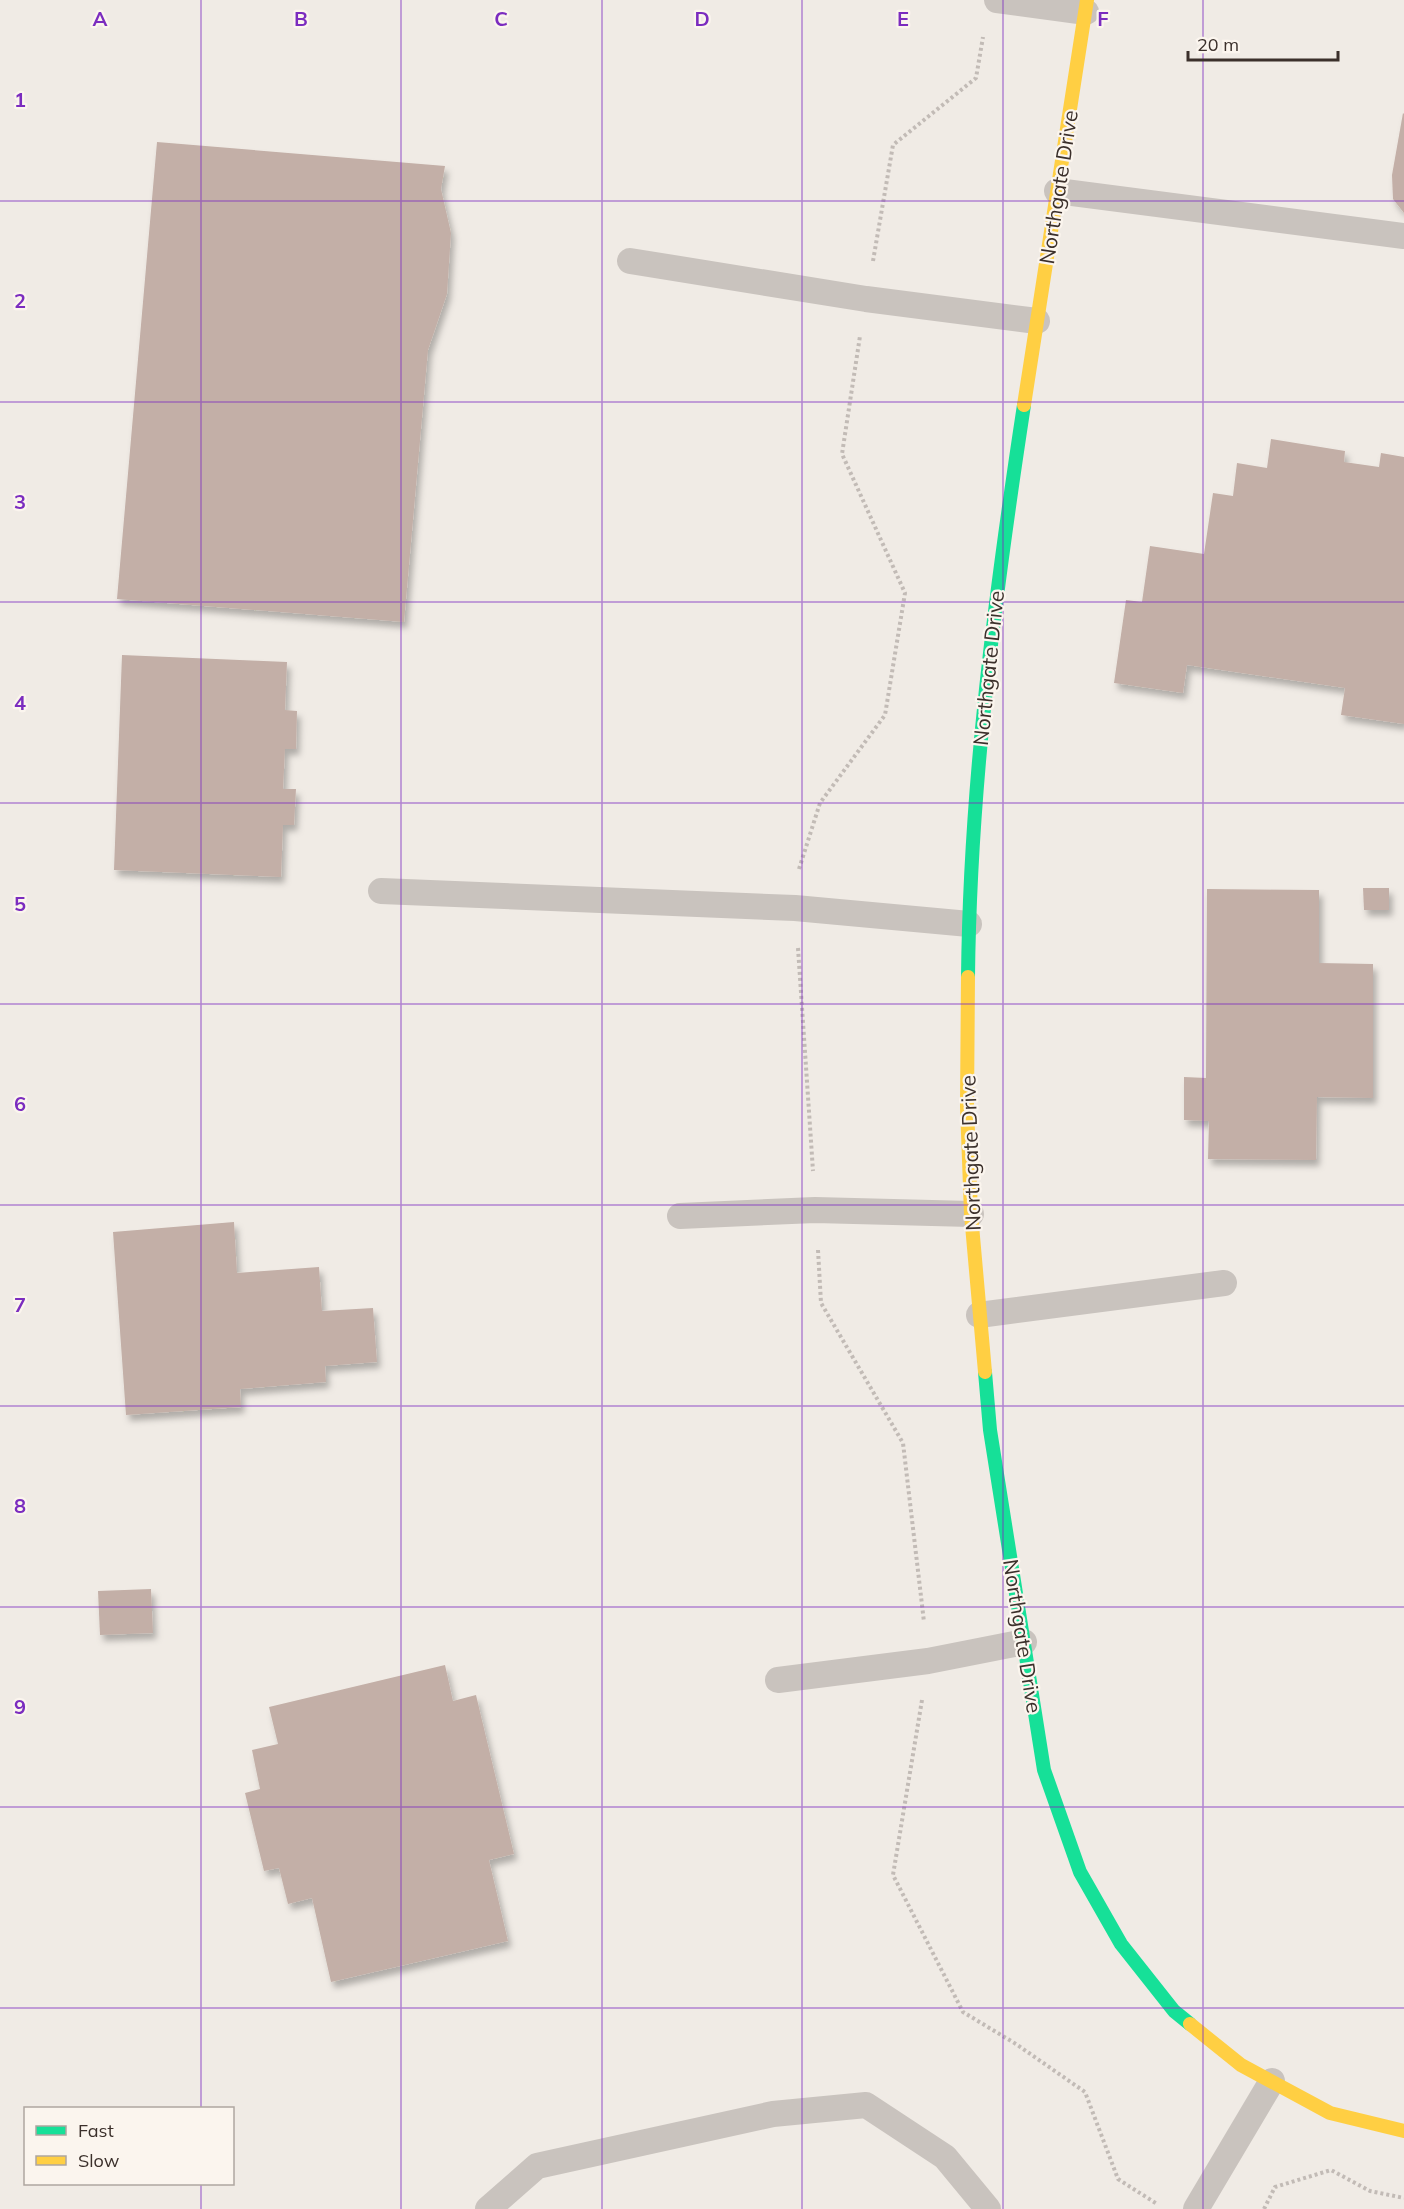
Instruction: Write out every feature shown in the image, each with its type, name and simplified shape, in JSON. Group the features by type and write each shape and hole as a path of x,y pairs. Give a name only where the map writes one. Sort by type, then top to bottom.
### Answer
{"street":[{"name":"Northgate Drive","path":"1087,6 999,568 976,783 969,890 967,1106 971,1214 990,1430 1044,1770 1080,1872 1121,1944 1174,2011 1241,2065 1330,2113 1404,2131"}],"lane":[{"path":"997,0 1087,6"},
{"path":"1057,191 1404,236"},
{"path":"630,261 866,299 1038,321"},
{"path":"381,891 795,908 969,924"},
{"path":"680,1216 816,1210 971,1214"},
{"path":"980,1315 1224,1283"},
{"path":"778,1680 928,1661 1024,1642"},
{"path":"1196,2209 1272,2081"},
{"path":"488,2209 537,2166 773,2114 866,2105 945,2157 988,2209"}],"path":[{"path":"984,33 976,78 893,145 842,454 905,593 885,715 820,803 794,886 821,1303 903,1443 928,1661 893,1875 963,2012 1016,2044 1085,2092 1118,2179 1165,2209"},
{"path":"1264,2209 1275,2187 1331,2170 1370,2191 1404,2198"}],"building":[{"path":"1403,113 1404,213 1393,199 1392,175"},
{"path":"157,142 445,166 441,189 451,233 447,294 428,350 404,622 117,599"},
{"path":"1271,439 1345,451 1344,462 1379,467 1381,453 1404,457 1404,724 1341,715 1345,688 1187,665 1183,693 1114,683 1126,600 1142,602 1150,546 1204,554 1213,493 1233,496 1237,463 1267,468"},
{"path":"122,655 287,662 285,710 297,711 296,749 285,749 283,789 296,789 294,825 283,825 281,877 114,870"},
{"path":"1363,888 1389,888 1389,910 1364,910"},
{"path":"1207,889 1319,890 1319,963 1373,964 1373,1098 1317,1097 1316,1160 1208,1159 1209,1121 1184,1120 1184,1077 1206,1078"},
{"path":"234,1222 237,1273 319,1267 322,1311 373,1308 377,1362 325,1366 326,1382 240,1389 241,1407 126,1415 113,1232"},
{"path":"151,1589 153,1633 100,1635 98,1591"},
{"path":"445,1665 453,1701 476,1695 514,1854 489,1860 508,1941 331,1982 312,1898 288,1904 279,1868 264,1871 245,1793 260,1789 252,1750 278,1744 269,1707"}],"traffic: fast":[{"path":"968,977 974,833 986,690 1003,548 1024,405"},
{"path":"985,1372 990,1430 1044,1770 1080,1872 1121,1944 1174,2011 1190,2024"}],"traffic: slow":[{"path":"1024,405 1087,0"},
{"path":"968,977 967,1106 971,1214 985,1372"},
{"path":"1190,2024 1241,2065 1330,2113 1404,2131"}]}
